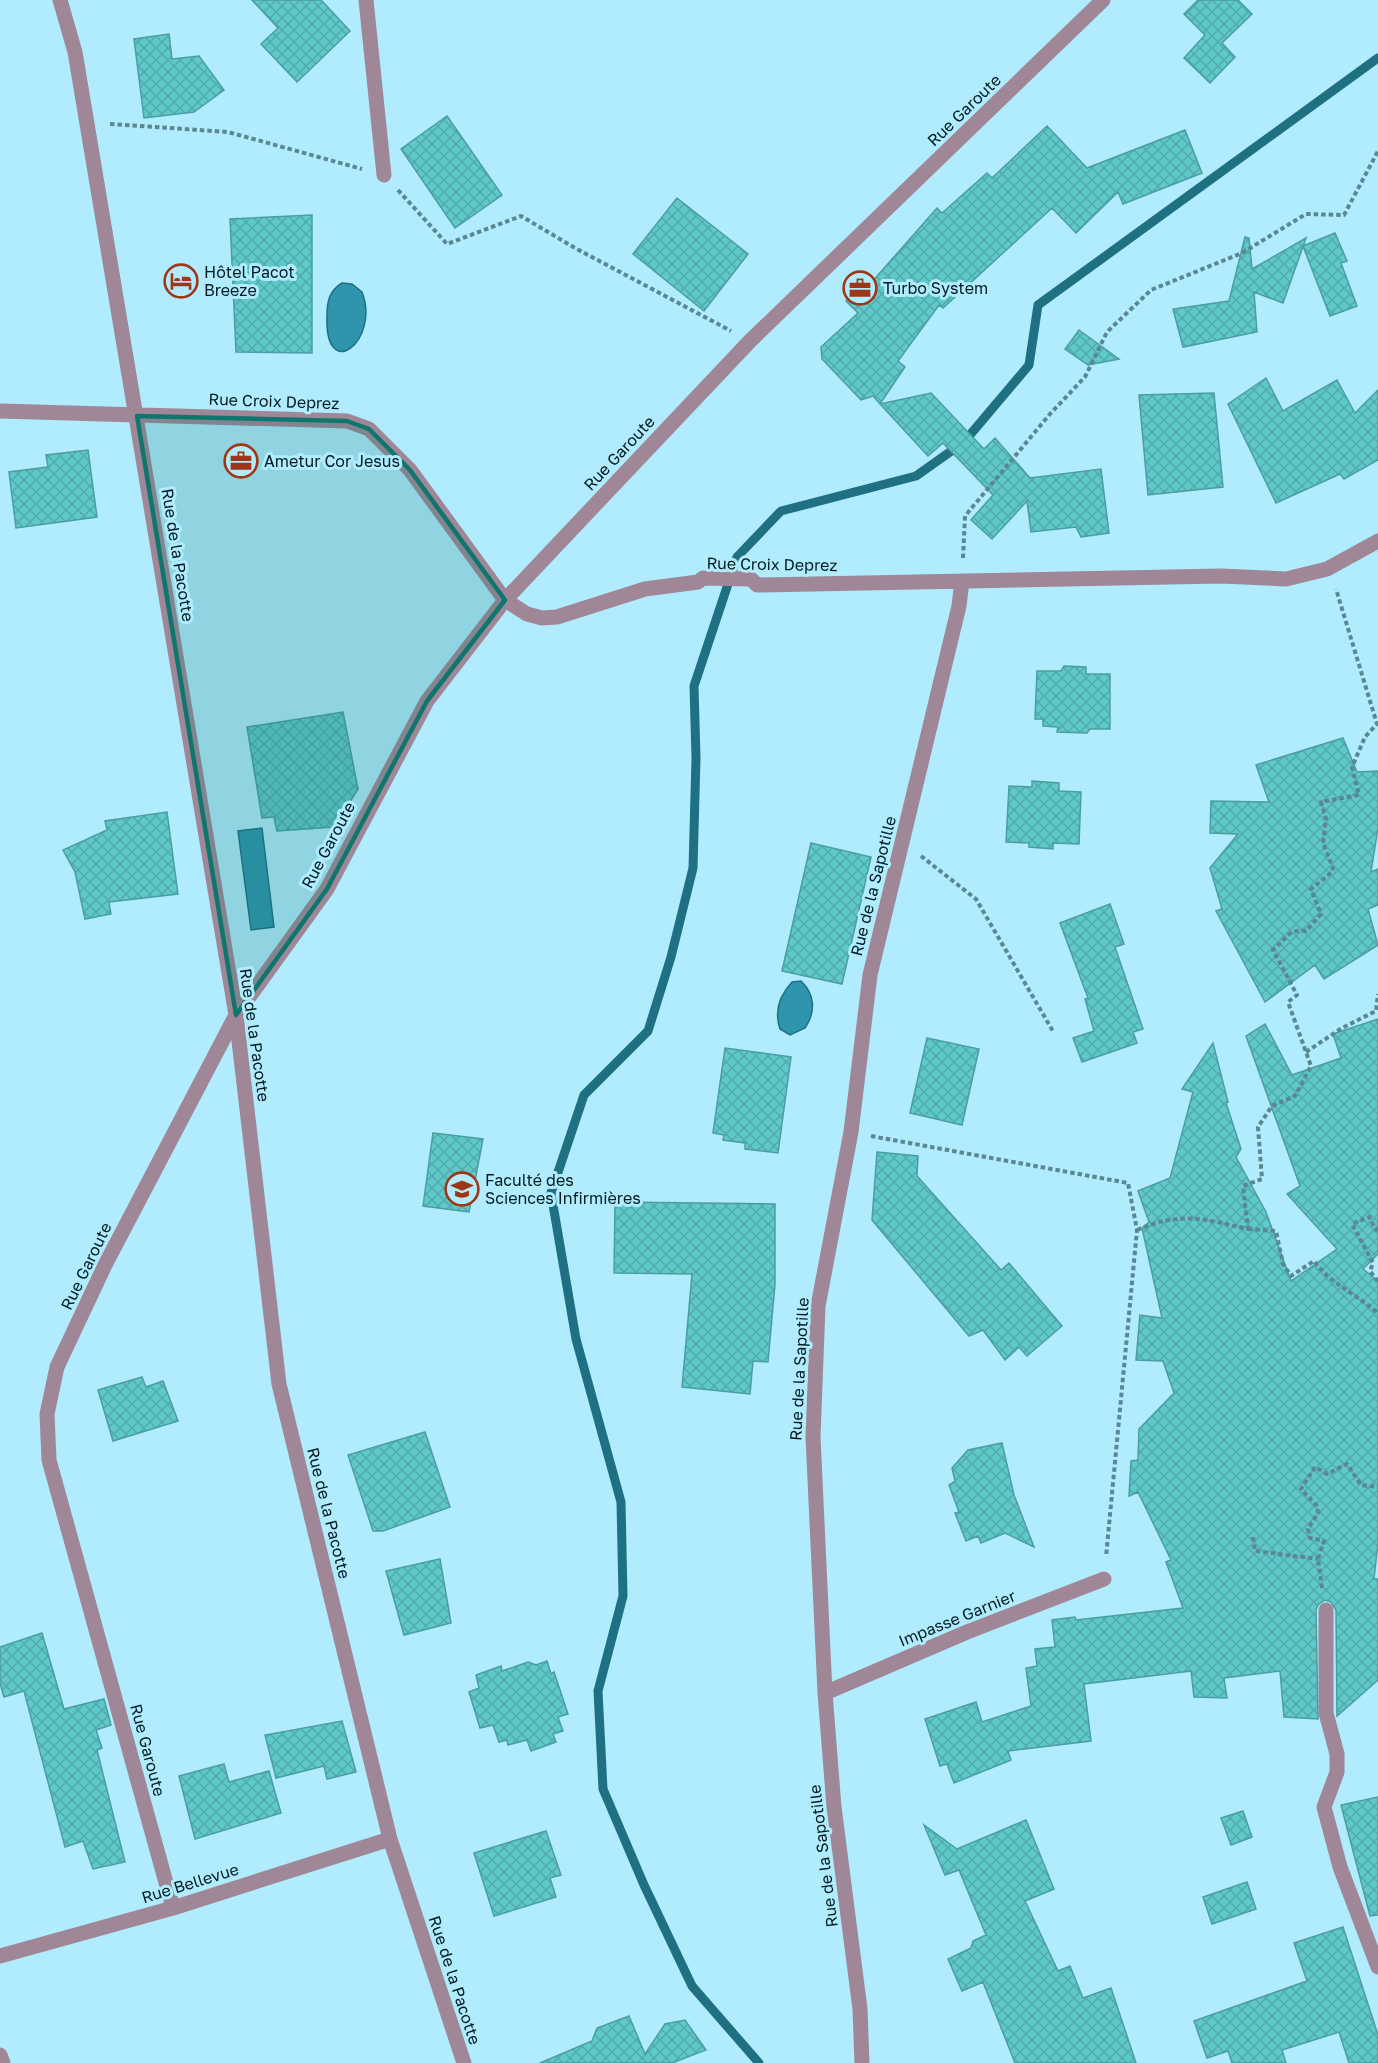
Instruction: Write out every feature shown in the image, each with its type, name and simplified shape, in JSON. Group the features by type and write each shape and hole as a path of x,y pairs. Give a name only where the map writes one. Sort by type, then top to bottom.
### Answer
{"street":[{"name":"Rue de la Pacotte","path":"60,0 75,52 236,1015 279,1384 390,1839 464,2063"},
{"path":"366,0 384,175"},
{"name":"Rue Garoute","path":"173,1908 49,1460 47,1414 57,1367 105,1265 236,1015 327,889 427,701 505,600 750,340 1103,0"},
{"name":"Rue Croix Deprez","path":"0,411 137,416 312,418 347,421 369,429 410,470 505,600 527,614 542,618 558,617 645,589 698,582 704,578 751,579 757,585 1221,576 1286,579 1327,569 1378,541"},
{"name":"Rue de la Sapotille","path":"862,2063 860,2009 834,1807 825,1693 813,1437 818,1306 851,1132 870,975 904,843 959,606 962,580"},
{"name":"Impasse Garnier","path":"825,1693 967,1632 1104,1579"},
{"path":"1326,1610 1326,1713 1337,1754 1337,1772 1324,1806 1340,1867 1378,1967"},
{"name":"Rue Bellevue","path":"0,1956 173,1908 390,1839"},
{"path":"0,2055 3,2063"}],"path":[{"path":"86,123 228,132 384,175 447,244 521,216 575,248 750,340"},
{"path":"962,580 965,516 1050,414 1085,377 1107,332 1150,290 1242,253 1306,214 1344,215 1378,151"},
{"path":"1248,1228 1243,1186 1262,1179 1258,1127 1272,1106 1295,1096 1311,1066 1288,1002 1297,995 1273,950 1290,932 1296,929 1306,931 1321,914 1311,890 1332,872 1334,867 1323,843 1326,819 1321,802 1359,795 1352,767 1365,737 1377,724 1346,619 1327,569"},
{"path":"904,843 976,899 1054,1033"},
{"path":"1306,1052 1342,1028 1376,1011 1378,994"},
{"path":"851,1132 1128,1183 1137,1230 1104,1579"},
{"path":"1378,1228 1376,1230 1369,1216 1352,1224 1373,1263 1370,1271 1378,1282"},
{"path":"1137,1230 1163,1219 1184,1217 1276,1231 1283,1264 1291,1276 1314,1261 1336,1286 1345,1287 1378,1313"},
{"path":"1326,1610 1318,1559 1324,1541 1310,1538 1308,1529 1318,1513 1317,1506 1301,1489 1315,1467 1327,1474 1347,1464 1361,1485 1378,1487"},
{"path":"1253,1537 1255,1551 1318,1559"}],"highlighted area":[{"path":"137,416 347,421 369,429 410,470 505,600 427,701 327,889 236,1015"}],"water":[{"path":"342,283 352,284 362,292 366,310 364,326 358,339 350,348 342,351 334,348 328,336 327,315 330,297"},
{"path":"262,828 274,927 251,930 238,831"},
{"path":"801,981 811,997 811,1016 805,1028 790,1035 780,1029 779,1004 792,982"}],"building":[{"path":"252,0 321,0 350,31 297,82 261,44 278,28"},
{"path":"1198,0 1238,0 1252,14 1222,43 1235,57 1210,83 1184,58 1205,35 1184,14"},
{"path":"169,34 172,59 199,56 224,90 194,112 144,118 134,39"},
{"path":"447,116 502,195 455,228 401,149"},
{"path":"1047,126 1087,168 1185,130 1202,173 1123,204 1118,192 1076,233 1052,208 943,308 939,305 898,361 905,367 880,404 873,396 861,400 822,359 821,347 858,313 846,301 865,278 871,283 937,208 942,213 987,173 992,178"},
{"path":"677,198 748,254 704,311 633,254"},
{"path":"312,215 312,353 236,352 230,219"},
{"path":"1335,233 1347,261 1341,263 1357,306 1330,316 1303,246"},
{"path":"1245,237 1249,238 1252,269 1306,238 1283,303 1254,292 1257,332 1183,347 1173,309 1229,301"},
{"path":"1079,330 1119,359 1088,365 1065,349"},
{"path":"1266,378 1283,411 1337,380 1355,413 1378,390 1378,460 1344,479 1340,474 1276,503 1228,404"},
{"path":"931,393 984,449 995,438 1030,478 1101,469 1109,533 1081,537 1076,527 1031,532 1027,501 992,539 971,520 993,495 943,443 928,456 880,404"},
{"path":"1214,393 1223,487 1148,495 1139,395"},
{"path":"88,450 97,517 16,528 9,472 48,467 46,455"},
{"path":"1064,666 1086,667 1086,674 1110,674 1110,729 1090,729 1087,733 1057,732 1058,727 1043,726 1043,719 1035,719 1037,671 1061,671"},
{"path":"343,712 358,789 334,827 277,831 274,817 262,818 247,727"},
{"path":"1343,738 1357,772 1378,771 1378,828 1371,872 1378,869 1378,905 1368,909 1378,945 1324,979 1315,965 1265,1002 1216,911 1222,909 1210,868 1238,834 1210,833 1211,801 1269,802 1256,765"},
{"path":"1032,781 1059,783 1059,791 1081,792 1079,844 1053,843 1053,849 1029,847 1029,843 1006,842 1009,786 1032,787"},
{"path":"167,812 178,894 109,902 111,914 85,919 75,872 63,850 107,830 105,821"},
{"path":"811,843 871,857 842,984 782,971"},
{"path":"1110,904 1124,944 1115,947 1143,1029 1133,1032 1137,1043 1082,1062 1073,1038 1094,1031 1085,999 1088,998 1060,923"},
{"path":"1378,1019 1378,1254 1363,1269 1378,1281 1378,1543 1374,1579 1378,1579 1378,1680 1337,1716 1336,1610 1331,1602 1325,1600 1318,1605 1316,1610 1318,1719 1284,1717 1280,1671 1224,1678 1227,1698 1194,1697 1191,1671 1084,1684 1091,1741 1008,1751 1011,1760 954,1783 947,1764 940,1766 925,1719 976,1702 982,1722 1031,1706 1026,1668 1037,1666 1035,1649 1055,1647 1052,1620 1075,1617 1076,1620 1183,1608 1166,1562 1171,1560 1138,1492 1129,1496 1131,1461 1138,1460 1139,1429 1174,1393 1163,1361 1136,1360 1140,1315 1162,1318 1142,1228 1149,1222 1138,1191 1170,1178 1193,1092 1182,1089 1213,1043 1228,1102 1226,1103 1241,1149 1236,1157 1266,1212 1291,1281 1337,1249 1287,1194 1300,1186 1246,1036 1265,1024 1292,1075 1341,1058 1333,1034"},
{"path":"927,1038 979,1049 962,1125 910,1113"},
{"path":"725,1048 791,1057 778,1153 745,1149 745,1143 723,1140 724,1135 713,1133"},
{"path":"433,1133 483,1139 469,1212 423,1206"},
{"path":"877,1152 918,1156 917,1176 1001,1270 1009,1263 1062,1326 1027,1356 1019,1347 1005,1360 983,1330 969,1336 872,1220"},
{"path":"615,1202 775,1204 775,1284 768,1362 753,1361 750,1394 682,1387 692,1274 614,1273"},
{"path":"142,1377 146,1387 163,1381 178,1421 113,1441 98,1390"},
{"path":"425,1432 450,1507 383,1531 373,1531 348,1455"},
{"path":"1002,1443 1014,1495 1034,1547 1005,1533 981,1543 978,1536 966,1541 955,1513 959,1512 949,1485 955,1481 952,1468 968,1450"},
{"path":"440,1559 451,1623 404,1635 386,1571"},
{"path":"42,1633 64,1709 104,1699 111,1725 96,1730 102,1748 97,1750 125,1862 93,1869 83,1841 65,1847 24,1691 4,1697 0,1683 0,1647"},
{"path":"547,1661 551,1674 554,1672 568,1714 558,1717 563,1731 553,1734 556,1742 531,1751 527,1740 508,1745 507,1740 499,1742 493,1725 480,1728 469,1692 479,1688 476,1675 501,1666 502,1671 528,1662 536,1665"},
{"path":"342,1721 356,1772 327,1779 324,1766 276,1778 265,1735"},
{"path":"224,1764 229,1782 269,1771 281,1813 195,1839 179,1776"},
{"path":"1378,1797 1378,1915 1370,1916 1341,1805"},
{"path":"1243,1811 1252,1837 1231,1845 1221,1818"},
{"path":"1026,1820 1054,1889 1025,1901 1058,1971 1070,1966 1083,1998 1111,1988 1136,2063 1015,2063 983,1982 962,1991 948,1959 971,1948 973,1941 986,1935 959,1870 945,1875 924,1825 957,1849"},
{"path":"546,1831 561,1875 550,1878 556,1897 494,1916 474,1853"},
{"path":"1247,1882 1256,1909 1212,1924 1203,1897"},
{"path":"1343,1927 1378,2035 1378,2063 1349,2063 1339,2032 1282,2050 1286,2063 1232,2063 1228,2051 1207,2058 1194,2021 1307,1981 1294,1943"},
{"path":"629,2016 645,2054 665,2024 685,2020 706,2050 672,2063 540,2063 592,2041 597,2028"}],"waterway":[{"path":"759,2063 692,1986 644,1885 603,1789 598,1691 623,1596 621,1502 576,1339 551,1193 584,1095 648,1031 671,957 693,868 696,758 694,686 737,557 781,511 916,476 964,442 1029,365 1038,305 1378,58"}],"place":[{"name":"Hôtel Pacot Breeze","path":"181,281"},
{"name":"Turbo System","path":"860,288"},
{"name":"Ametur Cor Jesus","path":"241,461"},
{"name":"Faculté des Sciences Infirmières","path":"462,1189"}]}
